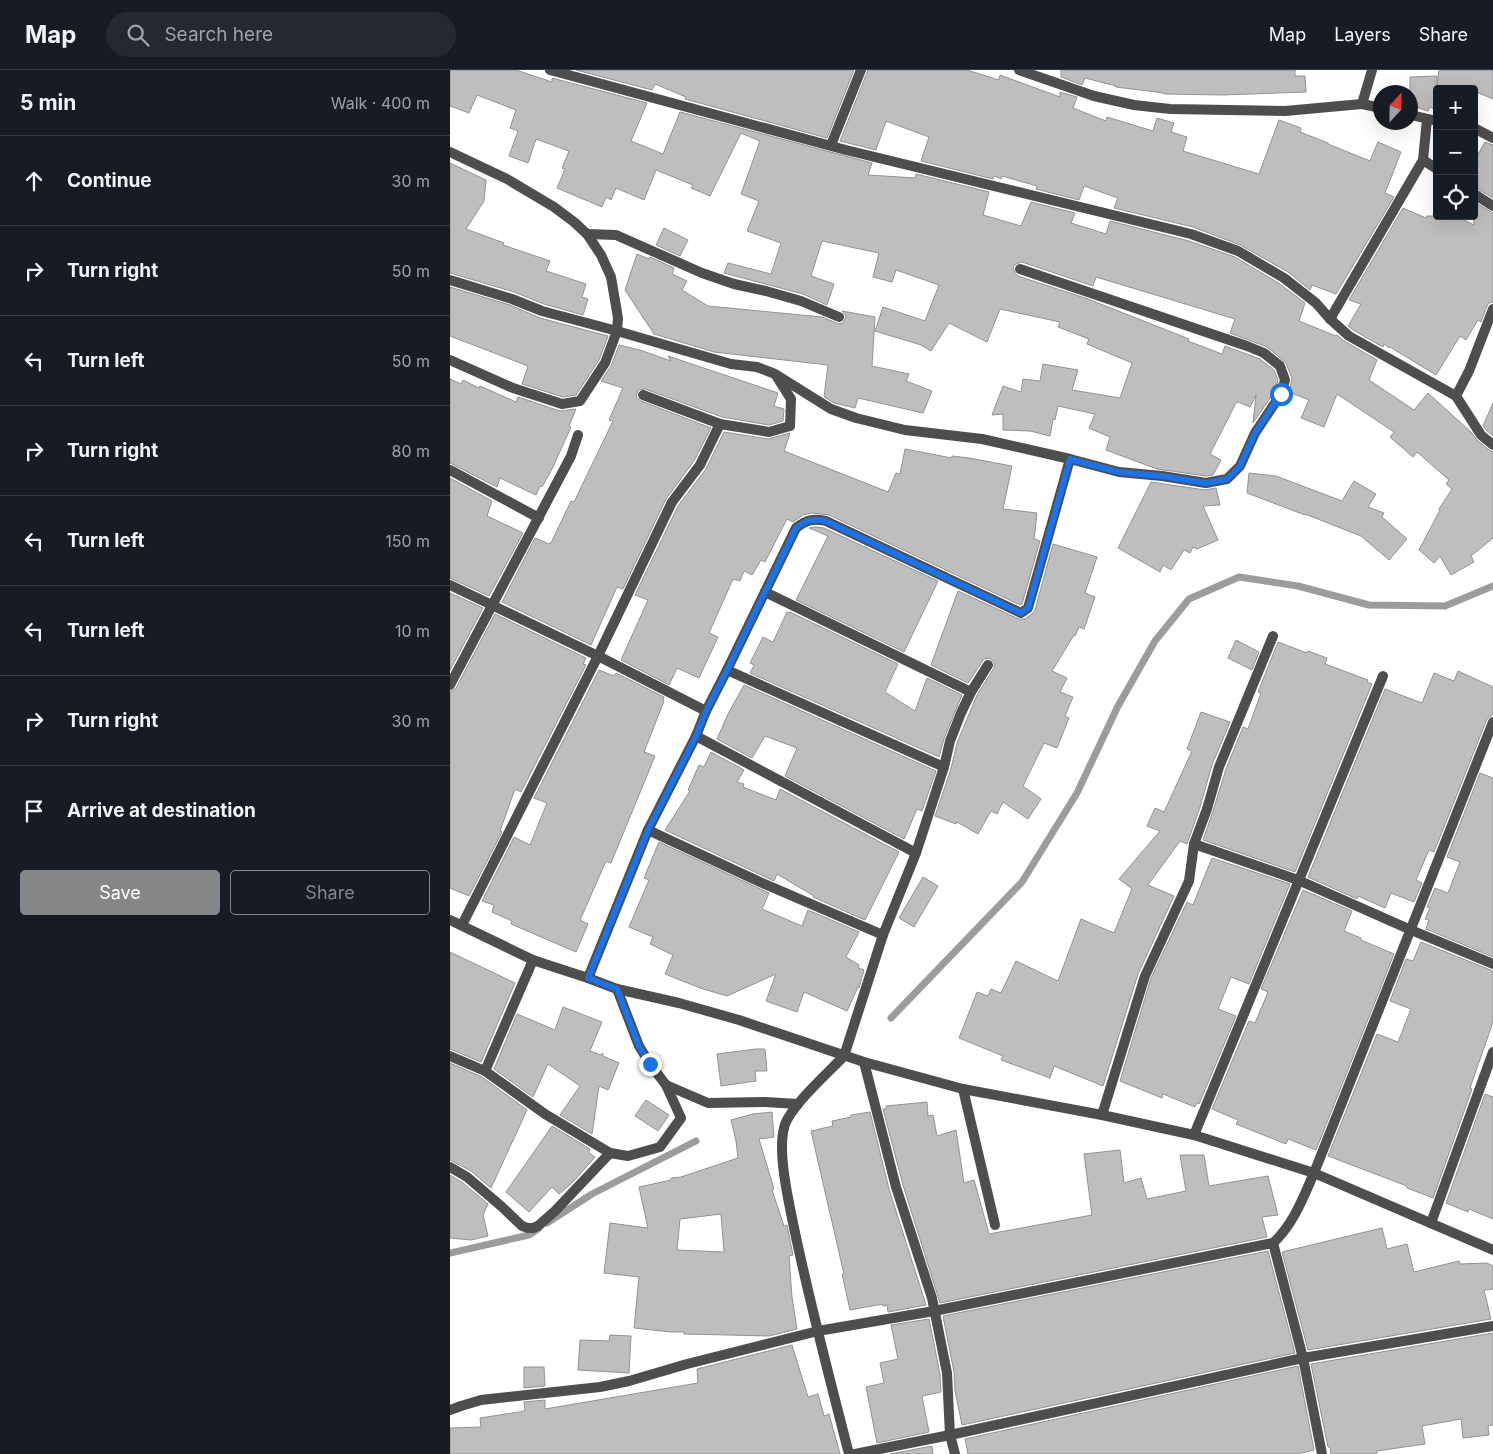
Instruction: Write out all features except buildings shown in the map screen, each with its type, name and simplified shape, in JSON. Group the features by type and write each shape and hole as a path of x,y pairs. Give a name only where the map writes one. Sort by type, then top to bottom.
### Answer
{"street":[{"path":"550,70 831,145 1191,234 1238,251 1284,278 1316,303 1349,336 1456,396 1481,435 1493,445"},
{"path":"831,145 861,70"},
{"path":"1019,70 1094,96 1134,105 1161,108 1285,111 1362,104 1373,106"},
{"path":"1362,104 1372,70"},
{"path":"1330,319 1423,160 1432,120 1418,117"},
{"path":"1478,130 1493,138"},
{"path":"450,152 507,180 554,207 587,234 601,255 611,277 618,318 617,331 605,362 580,401 562,404 513,388 450,360"},
{"path":"1423,160 1433,166"},
{"path":"1478,197 1493,206"},
{"path":"587,234 616,235 702,273 734,284 766,290 801,301 839,317"},
{"path":"450,280 512,299 542,311 732,364 757,366 776,374 831,409 856,418 906,430 982,439 1119,472 1206,483 1227,479 1240,466 1255,433 1281,394 1285,380 1280,366 1264,353 1247,346 1020,269"},
{"path":"1456,396 1469,370 1493,309"},
{"path":"643,396 720,424 769,432 790,426 791,399 776,374"},
{"path":"462,925 598,656 672,502 700,466 720,424"},
{"path":"450,685 571,456 578,435"},
{"path":"588,978 648,830 696,736 706,711 793,532 805,520 816,519 826,521 1021,613 1028,608 1070,459"},
{"path":"450,470 539,518"},
{"path":"450,585 598,656 706,711"},
{"path":"765,592 971,692"},
{"path":"1102,1115 1145,976 1189,880 1194,844 1207,809 1219,767 1273,636"},
{"path":"848,1454 796,1237 786,1187 782,1143 784,1127 789,1115 798,1104 844,1056 883,935 916,853 944,767 950,741 971,692 988,665"},
{"path":"727,670 944,767"},
{"path":"1194,1134 1383,676"},
{"path":"450,1410 481,1400 600,1387 818,1331 934,1311 1273,1243 1288,1227 1314,1173 1493,722"},
{"path":"696,736 916,853"},
{"path":"648,830 768,886 883,935"},
{"path":"1194,844 1298,880 1493,964"},
{"path":"450,920 533,960 617,989 679,1003 739,1020 864,1062 964,1089 1194,1134 1314,1173 1493,1250"},
{"path":"485,1071 533,960"},
{"path":"450,1056 485,1071 545,1114 610,1153 628,1156 660,1147 681,1118 666,1085 639,1046 617,989"},
{"path":"1431,1223 1493,1052"},
{"path":"864,1062 896,1187 932,1298 947,1374 950,1435 955,1454"},
{"path":"666,1085 708,1103 765,1102 798,1104"},
{"path":"964,1089 995,1225"},
{"path":"450,1167 467,1177 522,1226 534,1228 555,1211 610,1153"},
{"path":"1273,1243 1303,1358 1322,1454"},
{"path":"855,1454 1303,1358 1493,1326"}],"waterway":[{"path":"891,1018 1022,882 1077,793 1118,706 1155,641 1189,599 1239,577 1298,586 1369,605 1445,606 1493,586"},
{"path":"547,1223 592,1194 696,1141"},
{"path":"450,1253 529,1235 538,1229"}],"route":[{"path":"650,1064 639,1046 617,989 588,978 648,830 696,736 706,711 796,528 805,520 816,519 826,521 1021,613 1028,608 1070,459 1119,472 1206,483 1227,479 1240,466 1255,433 1281,394"}]}
